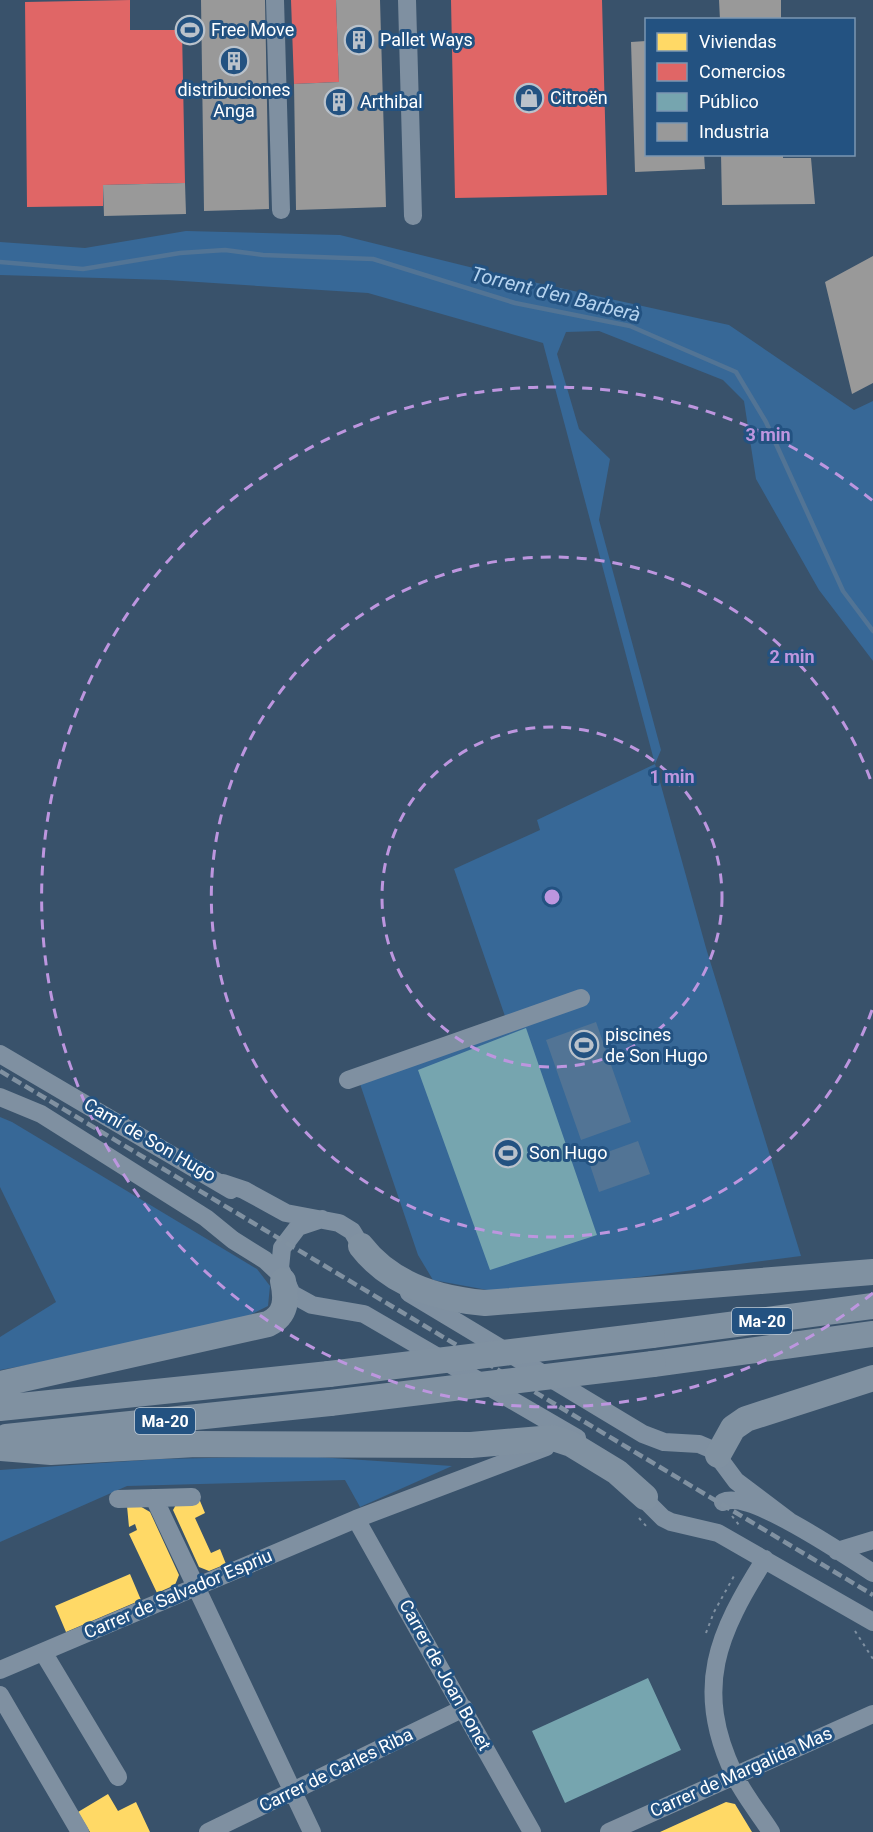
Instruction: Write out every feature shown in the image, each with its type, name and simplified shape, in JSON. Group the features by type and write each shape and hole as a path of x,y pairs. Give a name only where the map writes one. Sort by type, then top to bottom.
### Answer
{"highway":[{"path":"361,1246 382,1269 425,1292 450,1299 485,1303 873,1272"},
{"path":"0,1384 268,1324 278,1318 285,1304 282,1278"},
{"name":"Ma-20","path":"0,1408 328,1374 873,1306"},
{"name":"Ma-20","path":"0,1437 330,1403 653,1364 873,1334"},
{"path":"722,1461 733,1428 746,1419 873,1378"},
{"path":"0,1448 51,1452 196,1444 471,1446 553,1438 571,1444 617,1472 640,1508"}],"street":[{"path":"275,0 281,210"},
{"path":"407,0 412,216"},
{"path":"348,1080 581,998"},
{"name":"Camí de Son Hugo","path":"0,1054 223,1183 276,1220 283,1228 285,1243"},
{"path":"0,1097 41,1113 206,1218 260,1247 276,1248 285,1243"},
{"path":"223,1183 244,1190 286,1213 322,1219 347,1227 373,1267 387,1280 643,1434 664,1442 699,1444 722,1461 736,1481 789,1521 873,1573"},
{"path":"206,1218 232,1240 265,1260 282,1278"},
{"path":"322,1219 298,1227 285,1243 279,1262 282,1278 287,1288 301,1301 364,1314 566,1431 618,1464 635,1481 640,1508 681,1525 718,1533 869,1622"},
{"name":"Carrer de Salvador Espriu","path":"0,1670 356,1519 546,1447"},
{"path":"722,1461 729,1486 720,1515 729,1530 765,1560"},
{"path":"118,1499 192,1497"},
{"path":"154,1498 312,1832"},
{"path":"681,1525 699,1523 722,1504 734,1498 789,1521"},
{"name":"Carrer de Joan Bonet","path":"356,1519 532,1832"},
{"path":"837,1551 873,1540"},
{"path":"765,1560 730,1618 715,1666 714,1693 717,1724 734,1774 771,1832"},
{"path":"43,1652 118,1777"},
{"path":"0,1695 80,1832"},
{"name":"Carrer de Carles Riba","path":"208,1832 464,1708"},
{"name":"Carrer de Margalida Mas","path":"609,1832 873,1713"}],"path":[{"path":"640,1508 651,1528"},
{"path":"706,1632 718,1604 735,1575"}],"shaded area":[{"path":"186,231 340,235 510,277 729,325 854,410 873,401 873,661 819,590 756,479 744,401 723,380 599,331 566,332 557,354 579,429 610,459 599,520 661,750 655,764 543,343 368,293 167,280 0,275 0,242 85,248"},
{"name":"piscines de Son Hugo","path":"655,764 706,948 801,1256 509,1294 433,1280 418,1255 356,1072 506,1019 454,869 540,830 537,820"},
{"path":"596,1022 631,1122 581,1140 546,1040"},
{"path":"0,1117 12,1122 257,1269 270,1286 268,1306 246,1317 66,1358 0,1370 0,1337 56,1302 0,1187"},
{"path":"638,1141 650,1174 599,1192 588,1159"},
{"path":"303,1456 452,1466 360,1507 345,1480 127,1486 0,1542 0,1470 160,1459"}],"building: Viviendas":[{"path":"200,1501 205,1513 195,1518 211,1553 220,1549 226,1564 209,1571 199,1567 173,1510 177,1503"},
{"path":"138,1505 150,1512 179,1575 175,1585 157,1593 129,1534 137,1530 135,1524 129,1527 127,1506"},
{"path":"130,1574 141,1600 66,1632 55,1606"},
{"path":"108,1794 118,1811 136,1802 150,1832 90,1832 78,1812"},
{"path":"726,1802 735,1804 752,1832 660,1832"}],"building: Comercios":[{"path":"130,0 130,30 182,30 185,183 103,185 103,206 27,207 25,2"},
{"path":"291,0 336,0 339,82 294,84"},
{"name":"Citroën","path":"451,0 602,0 607,195 455,198"}],"building: Público":[{"name":"Son Hugo","path":"526,1028 597,1235 490,1270 418,1070"},
{"path":"648,1678 681,1750 565,1803 532,1731"}],"building: Industria":[{"path":"201,0 265,0 269,209 204,211"},
{"path":"336,0 380,0 386,207 296,210 294,84 339,82"},
{"path":"719,0 781,0 781,18 720,18"},
{"path":"645,41 645,156 704,156 705,169 635,172 631,42"},
{"path":"721,156 811,158 815,204 722,205"},
{"path":"185,183 186,214 104,216 103,185"},
{"path":"873,256 873,383 852,394 825,282"}],"waterway":[{"name":"Torrent d'en Barberà","path":"0,262 83,269 180,253 225,250 263,255 373,259 515,303 630,326 736,372 766,422 843,591 873,631"}],"railway":[{"path":"0,1071 873,1595"}],"place":[{"name":"Free Move","path":"190,30"},
{"name":"Pallet Ways","path":"359,40"},
{"name":"distribuciones Anga","path":"234,61"},
{"name":"Citroën","path":"529,98"},
{"name":"Arthibal","path":"339,102"},
{"name":"piscines de Son Hugo","path":"584,1045"},
{"name":"Son Hugo","path":"508,1153"}]}
